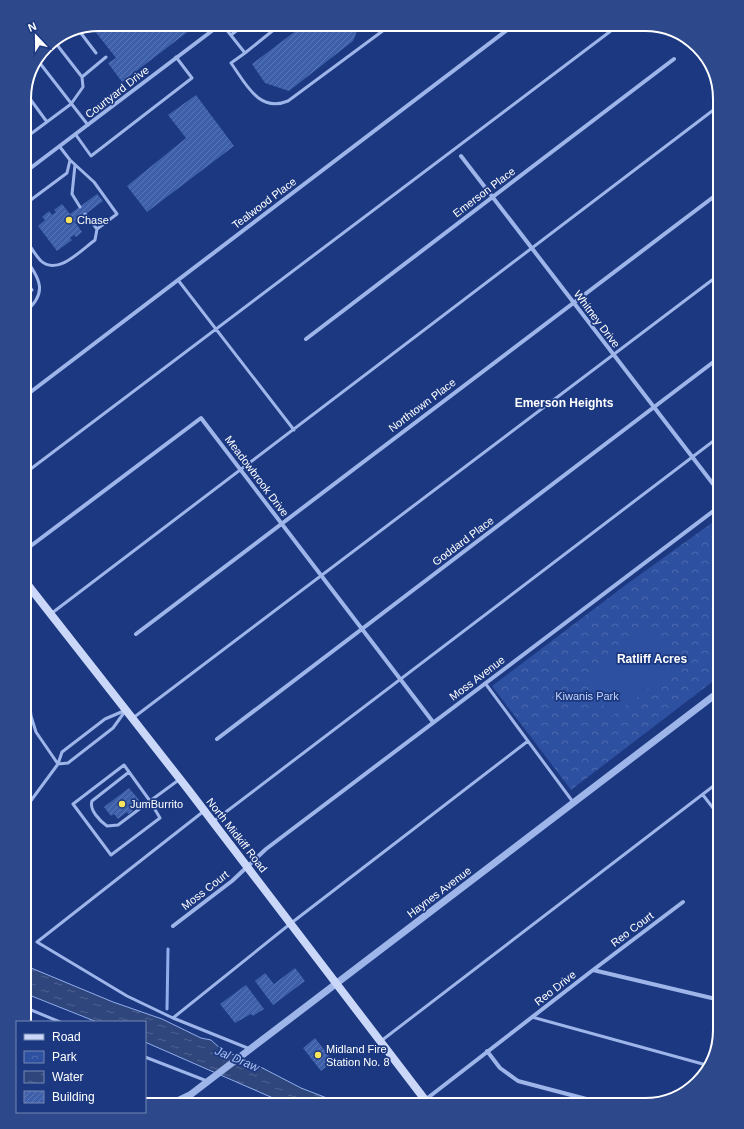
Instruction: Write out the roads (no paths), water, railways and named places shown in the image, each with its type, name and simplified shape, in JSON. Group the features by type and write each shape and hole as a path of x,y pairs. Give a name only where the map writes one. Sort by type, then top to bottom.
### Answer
{"main road":[{"name":"North Midkiff Road","path":"31,589 180,779 424,1098"}],"street":[{"name":"Courtyard Drive","path":"31,168 211,31"},
{"name":"Tealwood Place","path":"31,392 505,31"},
{"name":"Emerson Place","path":"306,339 674,59"},
{"name":"Whitney Drive","path":"461,156 713,484"},
{"name":"Northtown Place","path":"136,634 713,197"},
{"name":"Goddard Place","path":"217,739 713,362"},
{"name":"Meadowbrook Drive","path":"31,546 201,418 433,722"},
{"name":"Moss Avenue","path":"247,866 266,849 713,511"},
{"name":"Haynes Avenue","path":"185,1098 190,1096 713,696"},
{"name":"Moss Court","path":"173,926 232,881 247,866"},
{"name":"Reo Court","path":"593,970 682,902"},
{"path":"593,970 713,998"},
{"name":"Reo Drive","path":"432,1098 487,1051 593,970"},
{"path":"487,1051 500,1068 518,1081 582,1098"}],"lane":[{"path":"227,31 245,53"},
{"path":"231,36 237,31"},
{"path":"272,31 231,64 260,101 271,105 281,104 288,101 383,31"},
{"path":"31,469 611,31"},
{"path":"82,33 96,53"},
{"path":"31,134 72,104 83,87 82,77 57,45"},
{"path":"82,77 106,57"},
{"path":"76,135 91,156 192,78 176,57"},
{"path":"41,64 88,126"},
{"path":"31,100 47,122"},
{"path":"50,614 713,110"},
{"path":"31,247 42,262 51,266 61,265 95,240 97,230 117,214 94,182 70,160 60,147"},
{"path":"31,200 67,173 70,160"},
{"path":"75,164 72,194 80,207"},
{"path":"85,214 97,230"},
{"path":"31,267 37,275 40,287 35,304 31,307"},
{"path":"133,719 713,279"},
{"path":"178,280 294,430"},
{"path":"213,822 713,441"},
{"path":"485,683 574,803"},
{"path":"58,764 68,763 113,728 126,710"},
{"path":"31,801 58,764 62,752 105,719 126,710"},
{"path":"31,716 36,732 58,764"},
{"path":"173,1018 290,924 528,741"},
{"path":"124,765 150,801 160,818 111,855 73,804 124,765"},
{"path":"129,772 92,801 91,806 94,812 107,826 114,827 180,779"},
{"path":"380,1041 713,787"},
{"path":"703,795 713,808"},
{"path":"204,811 38,942 127,996 247,1052"},
{"path":"31,1010 58,1021"},
{"path":"532,1017 704,1064"},
{"path":"146,1057 211,1080"}],"water":[{"name":"Jal Draw","path":"31,968 113,1002 162,1019 201,1038 211,1040 222,1050 249,1061 301,1088 327,1098 273,1098 146,1042 146,1021 94,1021 31,996"}],"waterway":[{"path":"167,1009 168,949"}],"place":[{"name":"Chase","path":"69,220"},
{"name":"JumBurrito","path":"122,804"},
{"name":"Midland Fire Station No. 8","path":"318,1055"}],"district":[{"name":"Emerson Heights","path":"564,403"},
{"name":"Ratliff Acres","path":"652,659"}],"park label":[{"name":"Kiwanis Park","path":"587,696"}]}
